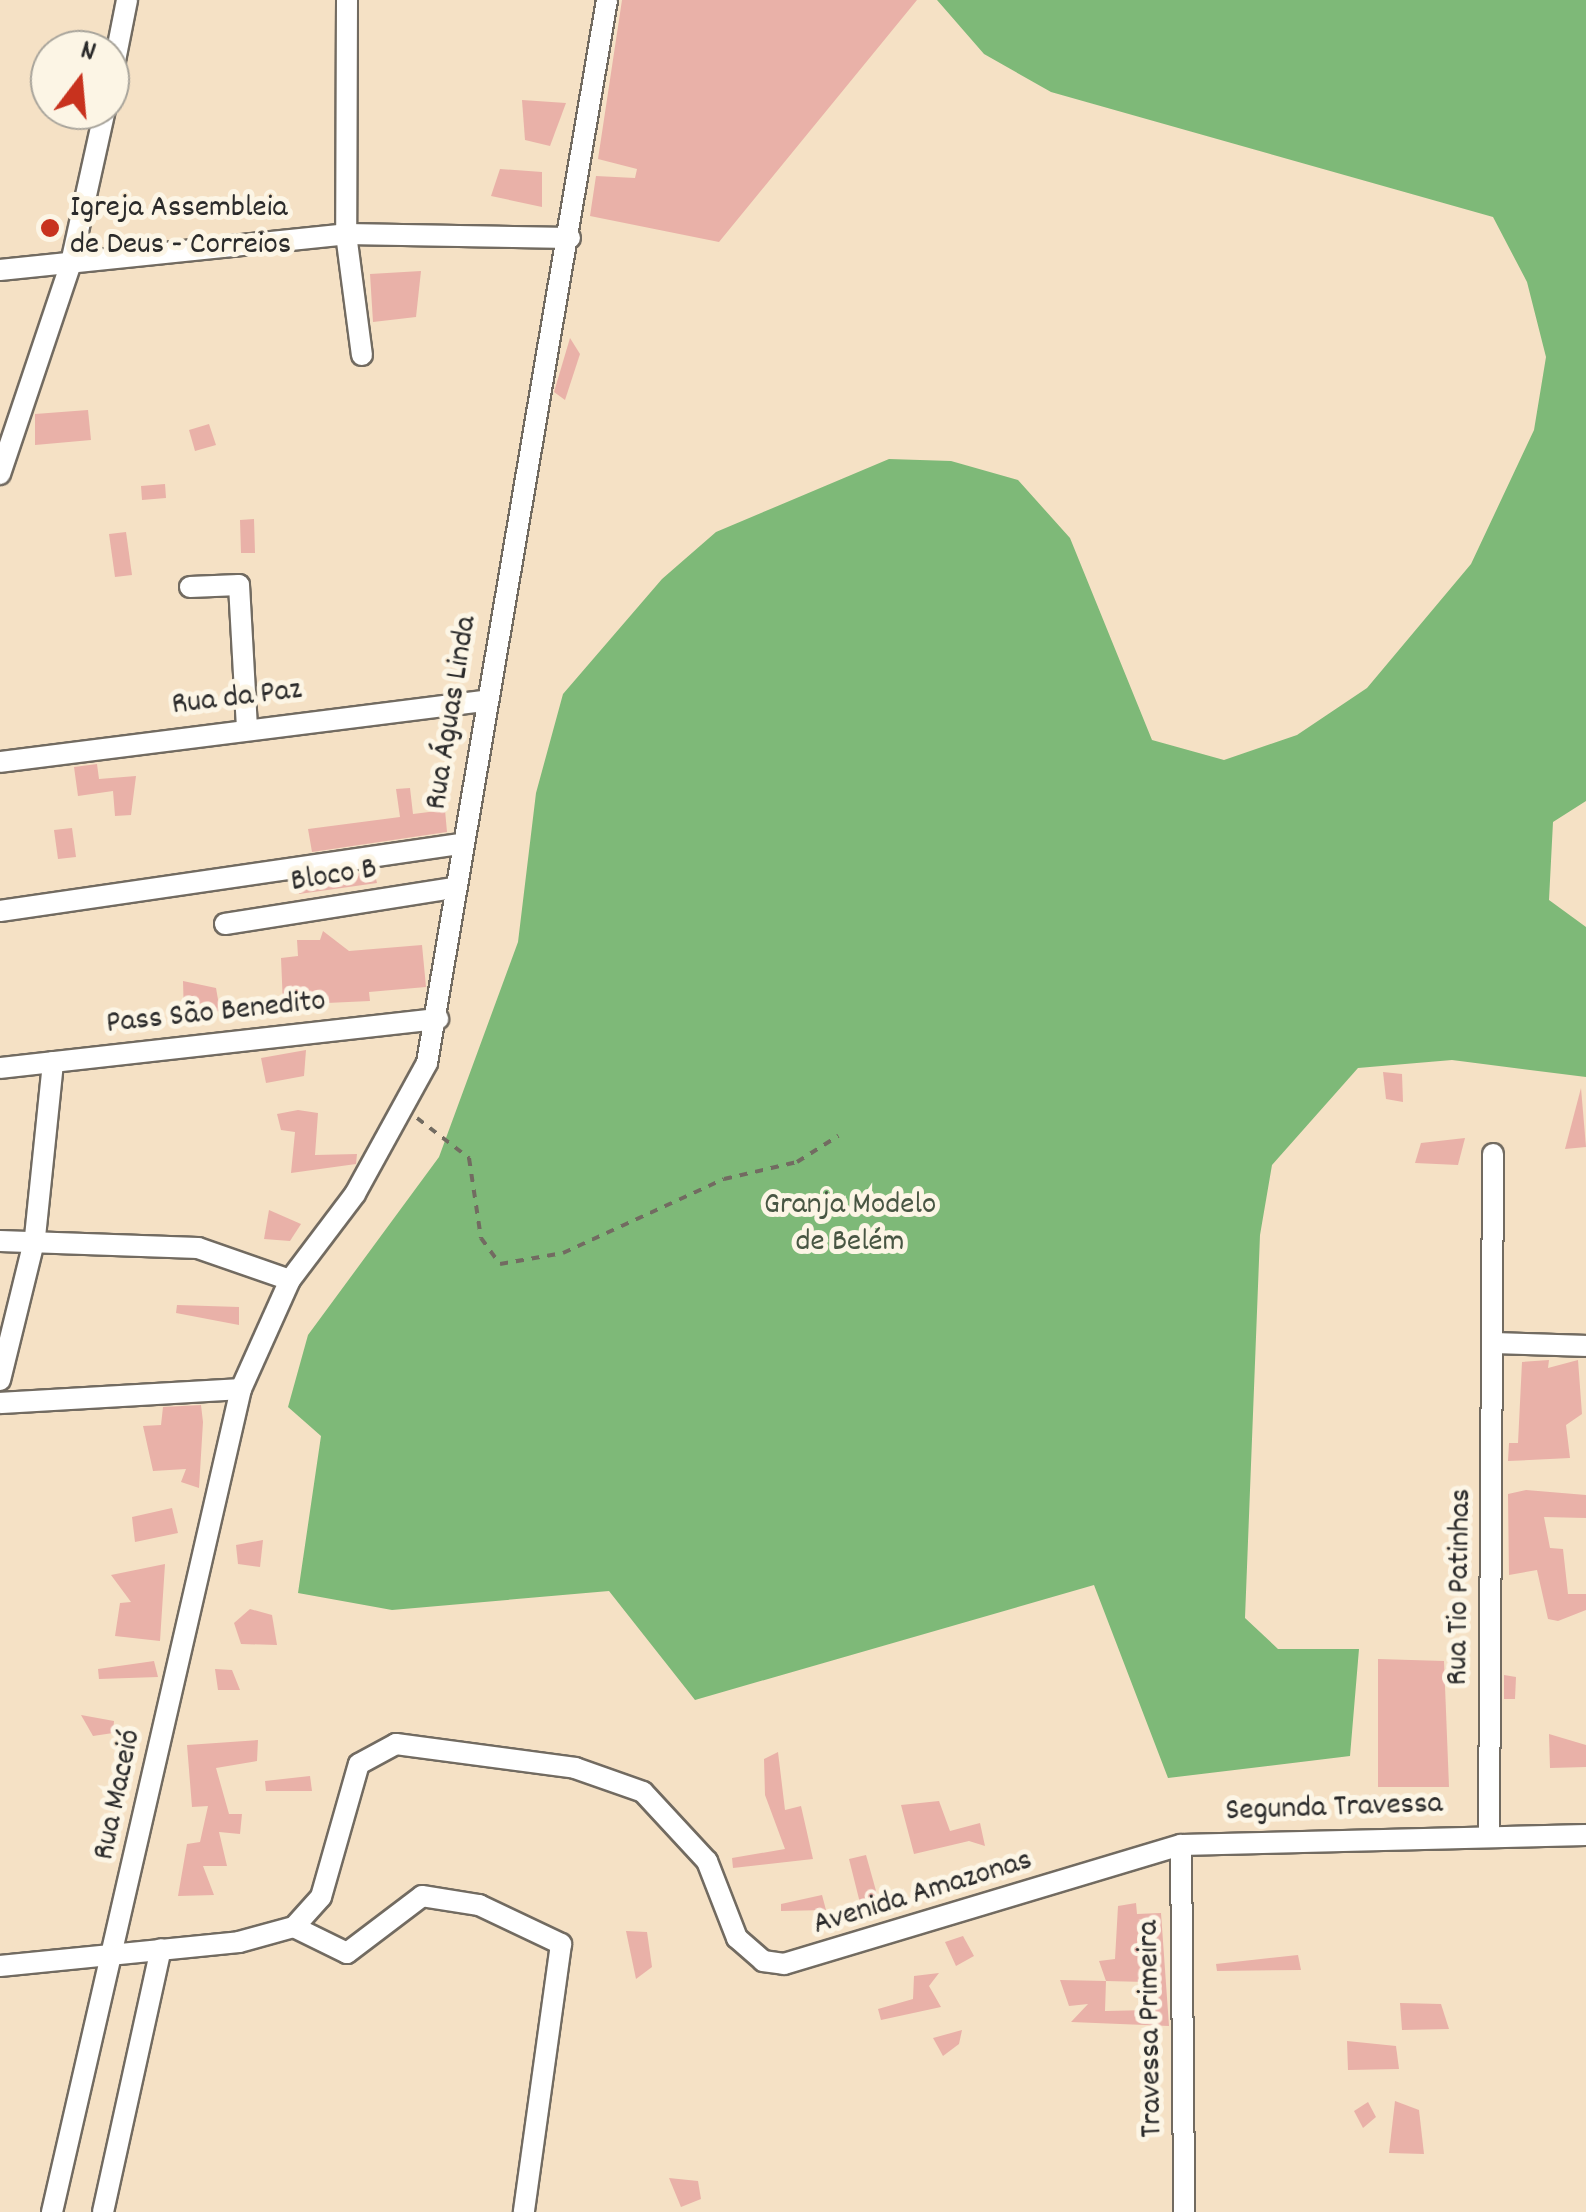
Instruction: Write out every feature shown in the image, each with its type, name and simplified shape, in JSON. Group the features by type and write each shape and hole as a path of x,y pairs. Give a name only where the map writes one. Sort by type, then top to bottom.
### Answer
{"street":[{"path":"121,30 127,0"},
{"path":"347,0 346,234 362,355"},
{"name":"Rua Águas Linda","path":"241,1389 290,1280 405,1109 438,1019 455,933 452,888 570,238 607,0"},
{"path":"0,474 71,262 100,130"},
{"path":"0,270 346,234 570,238"},
{"path":"190,587 239,585 247,726"},
{"name":"Rua da Paz","path":"0,762 247,726 483,702"},
{"path":"0,910 462,844"},
{"name":"Bloco B","path":"225,924 452,888"},
{"name":"Pass São Benedito","path":"0,1068 438,1019"},
{"path":"0,1380 35,1237 53,1062"},
{"path":"1493,1154 1496,1343 1586,1346"},
{"path":"0,1241 35,1237 198,1248 290,1280"},
{"name":"Rua Tio Patinhas","path":"1489,1832 1496,1343"},
{"path":"0,1404 241,1389"},
{"name":"Rua Maceió","path":"52,2212 117,1953 241,1389"},
{"name":"Avenida Amazonas","path":"294,1927 321,1897 359,1764 396,1744 575,1768 643,1792 707,1862 737,1938 763,1961 784,1964 1180,1845"},
{"name":"Segunda Travessa","path":"1180,1845 1489,1832 1586,1835"},
{"name":"Travessa Primeira","path":"1180,1845 1184,2212"},
{"path":"0,1966 161,1949 294,1927 347,1952 422,1896 479,1906 560,1944 524,2212"},
{"path":"104,2212 161,1949"}],"path":[{"path":"405,1109 468,1158 480,1238 500,1264 563,1253 724,1179 797,1162 838,1136"}],"green space":[{"name":"Granja Modelo de Belém","path":"937,0 1586,0 1586,801 1553,822 1549,900 1586,927 1586,1077 1452,1060 1358,1068 1272,1165 1260,1235 1245,1618 1278,1649 1359,1649 1350,1756 1168,1778 1094,1585 695,1700 609,1591 392,1610 298,1593 321,1436 288,1407 308,1335 439,1157 518,942 536,793 563,694 662,579 716,532 889,459 951,461 1018,480 1070,538 1152,740 1224,760 1297,735 1367,688 1471,564 1534,430 1546,357 1527,282 1493,217 1051,92 984,54"}],"building":[{"path":"622,0 917,0 719,242 590,216 596,176 635,178 637,169 598,159"},
{"path":"522,100 566,103 550,146 525,140"},
{"path":"500,169 542,172 542,207 491,196"},
{"path":"421,271 416,317 373,322 370,274"},
{"path":"570,338 580,354 565,400 554,392"},
{"path":"88,410 91,440 35,445 35,414"},
{"path":"209,424 216,445 195,451 189,430"},
{"path":"165,484 166,498 142,500 141,486"},
{"path":"254,519 255,553 241,553 240,520"},
{"path":"126,532 132,575 115,577 109,534"},
{"path":"97,764 99,779 136,776 131,815 115,816 113,791 78,796 74,767"},
{"path":"410,788 413,814 445,810 447,832 312,852 308,829 400,817 396,789"},
{"path":"72,828 76,857 58,859 54,830"},
{"path":"374,871 377,883 299,894 297,882"},
{"path":"323,931 349,951 422,945 426,987 369,992 370,1001 283,1005 281,958 298,956 297,940 320,940"},
{"path":"183,981 216,988 220,1011 184,1016"},
{"path":"306,1050 304,1076 266,1083 261,1058"},
{"path":"1383,1072 1402,1074 1403,1102 1386,1099"},
{"path":"1581,1088 1586,1147 1565,1149"},
{"path":"298,1110 318,1113 315,1155 357,1154 356,1164 291,1173 295,1132 281,1130 277,1114"},
{"path":"1465,1138 1458,1165 1415,1163 1421,1143"},
{"path":"269,1210 301,1224 290,1241 264,1239"},
{"path":"177,1305 239,1307 239,1325 176,1313"},
{"path":"1549,1360 1548,1368 1578,1360 1582,1414 1566,1425 1570,1458 1508,1461 1509,1443 1518,1443 1522,1362"},
{"path":"201,1405 199,1488 181,1482 186,1469 153,1471 143,1426 161,1425 163,1407"},
{"path":"1526,1490 1586,1495 1586,1518 1544,1517 1550,1548 1563,1549 1568,1594 1586,1594 1586,1610 1558,1621 1548,1619 1537,1570 1509,1575 1508,1494"},
{"path":"172,1508 178,1533 135,1542 132,1517"},
{"path":"263,1540 260,1567 238,1564 236,1545"},
{"path":"165,1564 160,1641 115,1636 120,1603 131,1602 111,1575"},
{"path":"250,1609 272,1615 277,1645 241,1644 234,1623"},
{"path":"1378,1659 1444,1661 1449,1787 1378,1787"},
{"path":"154,1661 158,1677 99,1679 98,1669"},
{"path":"215,1669 232,1670 240,1690 218,1690"},
{"path":"1504,1675 1516,1677 1515,1699 1504,1699"},
{"path":"81,1715 114,1721 113,1733 93,1736"},
{"path":"1549,1734 1586,1745 1586,1767 1550,1768"},
{"path":"258,1740 257,1761 216,1768 229,1814 242,1814 240,1834 219,1832 227,1866 203,1866 214,1895 178,1896 187,1844 200,1842 208,1806 192,1807 187,1745"},
{"path":"778,1752 785,1810 801,1806 813,1859 733,1868 732,1858 785,1849 765,1795 764,1759"},
{"path":"310,1776 312,1791 266,1791 265,1781"},
{"path":"939,1801 950,1831 980,1823 985,1846 969,1841 914,1854 901,1805"},
{"path":"866,1855 878,1898 860,1903 849,1859"},
{"path":"822,1895 826,1910 781,1911 781,1904"},
{"path":"1136,1903 1137,1914 1161,1913 1169,2026 1071,2022 1088,2004 1069,2006 1060,1980 1106,1981 1099,1961 1115,1959 1118,1906","holes":["1106,1981 1147,1982 1151,2010 1105,2011"]},
{"path":"626,1931 647,1932 652,1967 636,1979"},
{"path":"963,1936 974,1956 956,1966 945,1942"},
{"path":"1298,1955 1301,1970 1217,1971 1216,1964"},
{"path":"939,1973 929,1986 941,2007 881,2020 878,2009 913,1999 914,1976"},
{"path":"1400,2003 1441,2004 1449,2029 1402,2030"},
{"path":"962,2030 959,2044 943,2056 933,2038"},
{"path":"1347,2041 1396,2046 1399,2069 1348,2070"},
{"path":"1395,2101 1419,2110 1424,2154 1389,2153"},
{"path":"1368,2102 1376,2117 1363,2128 1354,2111"},
{"path":"669,2178 698,2181 701,2199 681,2207"}],"place":[{"name":"Igreja Assembleia de Deus - Correios","path":"50,228"}]}
